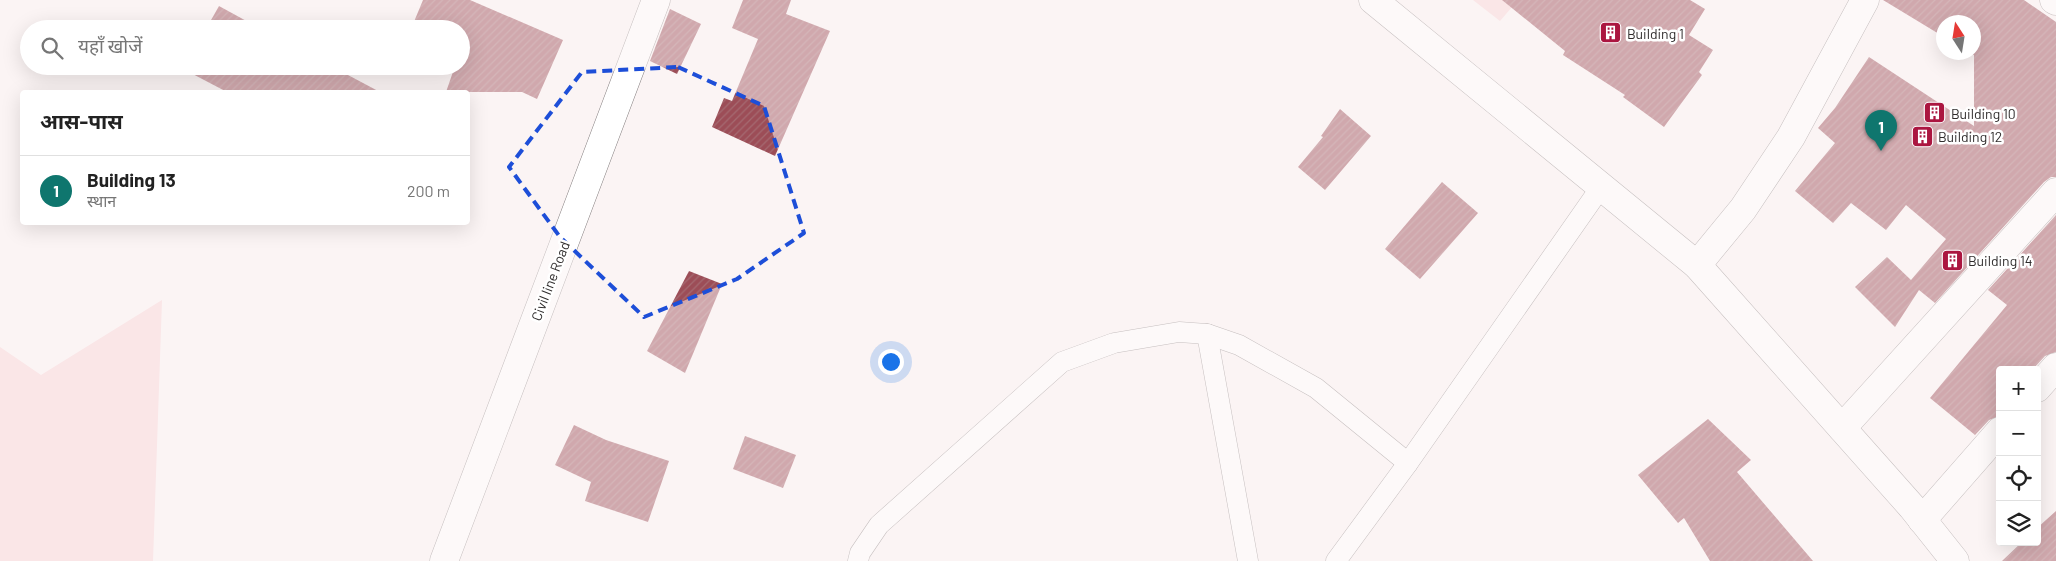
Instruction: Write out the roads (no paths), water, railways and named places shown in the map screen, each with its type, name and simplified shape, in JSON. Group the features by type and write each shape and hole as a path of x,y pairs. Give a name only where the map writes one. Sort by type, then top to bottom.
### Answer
{"street":[{"name":"Civil line Road","path":"444,561 656,0"},
{"path":"1373,0 1697,265 1842,428 1956,561"},
{"path":"1697,265 1743,209 1791,137 1865,0"},
{"path":"1842,428 2056,192"},
{"path":"2041,384 2056,367"},
{"path":"1922,520 1996,436"}],"lane":[{"path":"1336,561 1408,462 1601,187"},
{"path":"858,561 860,553 879,525 1062,362 1114,343 1179,332 1207,334 1239,345 1316,388 1408,462"},
{"path":"1207,334 1248,561"}],"place":[{"name":"Building 1","path":"1611,33"},
{"name":"Building 10","path":"1935,113"},
{"name":"Building 12","path":"1922,136"},
{"name":"Building 13","path":"1881,151"},
{"name":"Building 14","path":"1952,260"}]}
